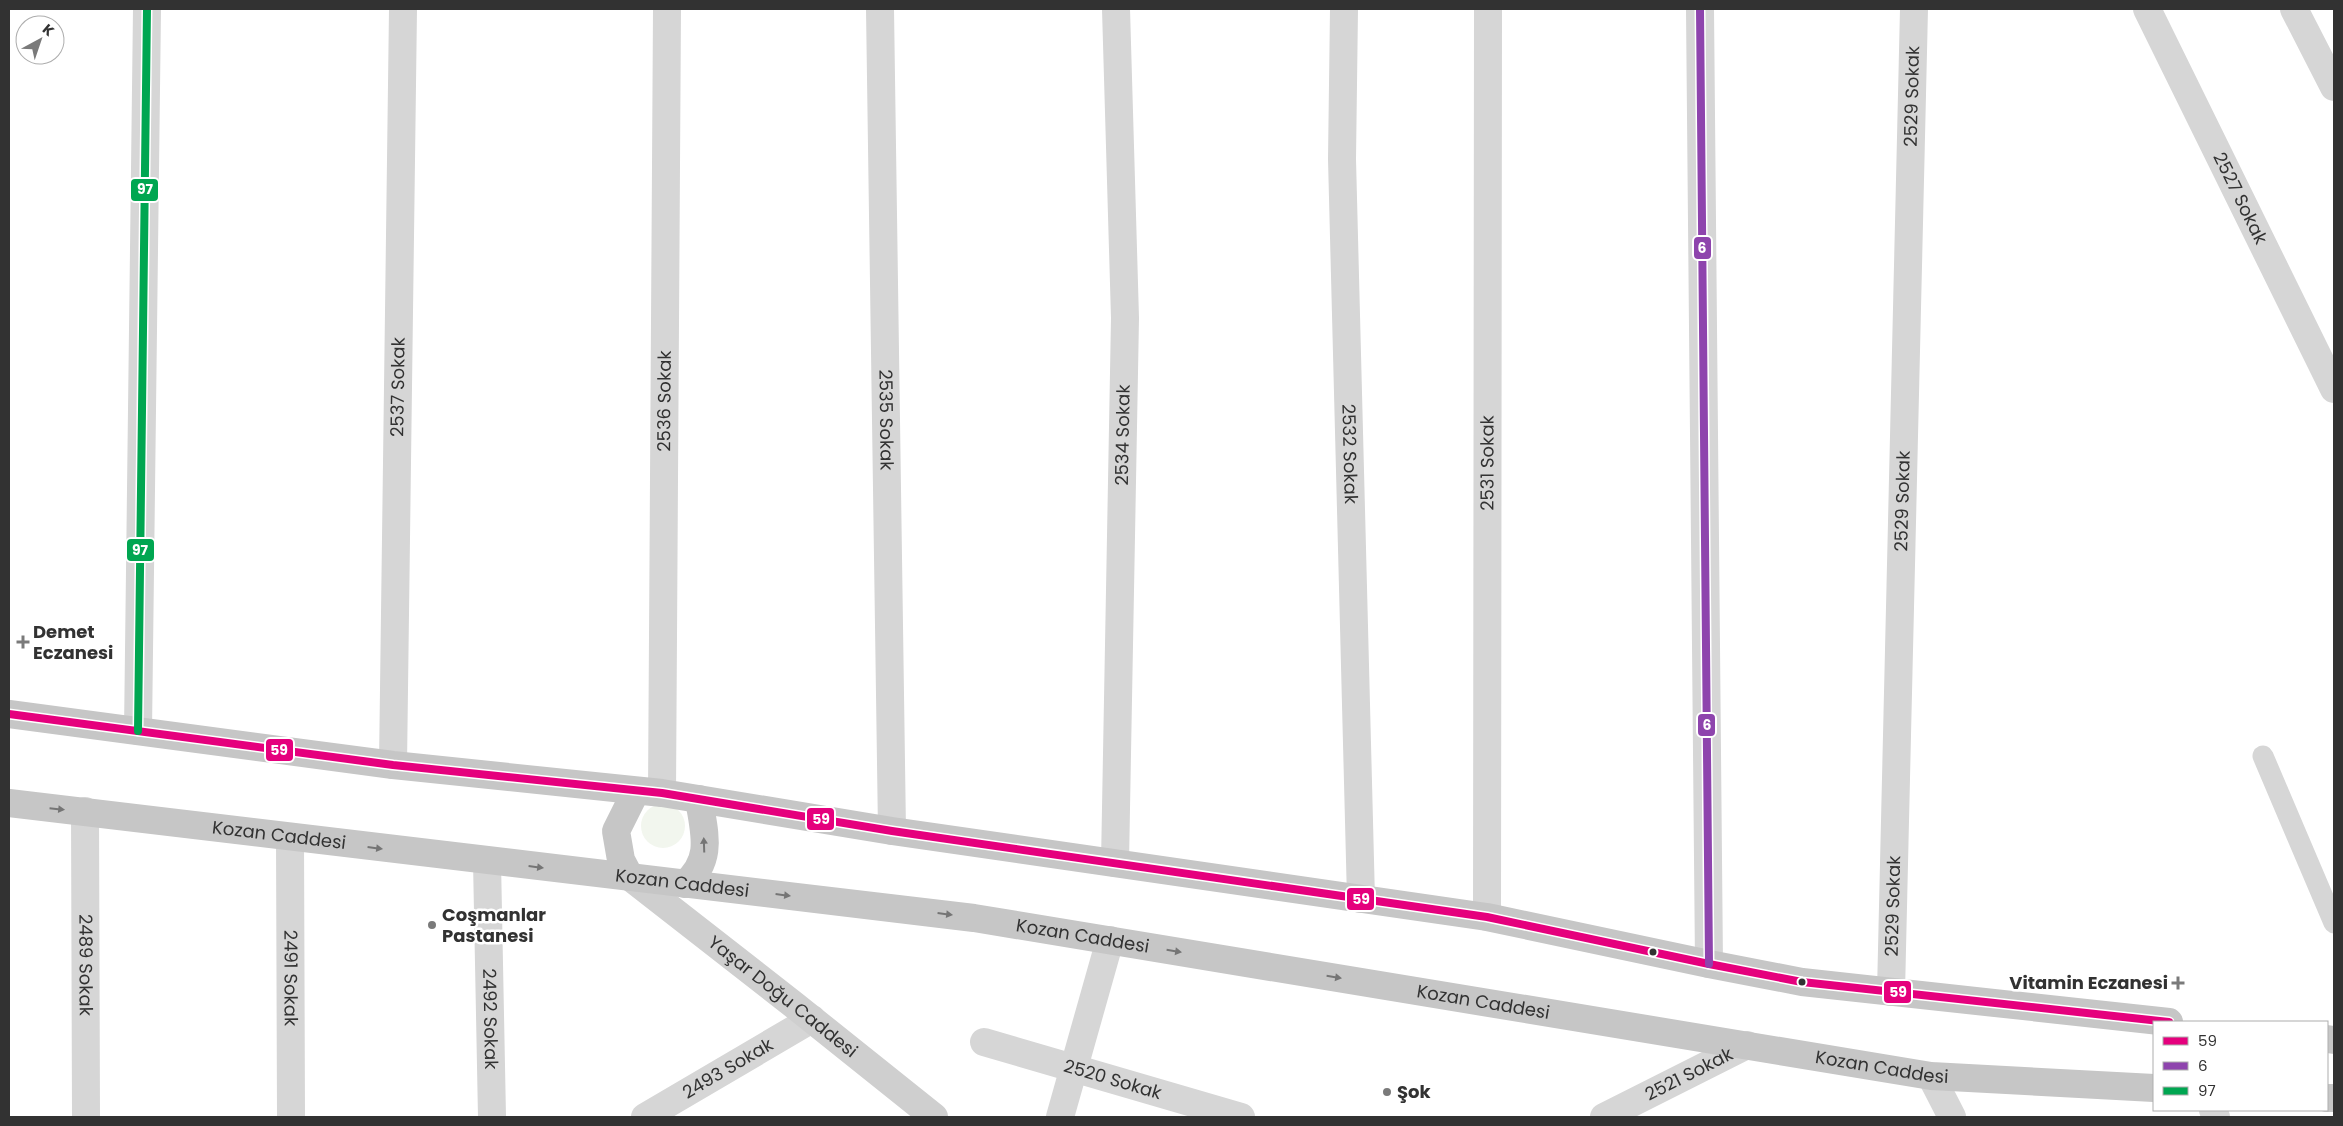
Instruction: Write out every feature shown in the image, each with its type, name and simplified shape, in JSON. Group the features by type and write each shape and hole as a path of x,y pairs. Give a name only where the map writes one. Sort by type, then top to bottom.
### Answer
{"highway":[{"path":"9,714 393,765 699,799 892,831 1487,917 1802,982 2160,1021"},
{"path":"630,878 621,860 616,831 649,792"},
{"path":"685,884 694,876 705,858 699,799"},
{"name":"Kozan Caddesi","path":"9,803 290,838 974,918 1931,1076 2153,1088"}],"main road":[{"name":"Yaşar Doğu Caddesi","path":"630,878 812,1019 934,1117"}],"street":[{"path":"138,731 147,9"},
{"name":"2537 Sokak","path":"393,765 403,9"},
{"name":"2536 Sokak","path":"649,792 667,9"},
{"name":"2535 Sokak","path":"880,9 892,831"},
{"name":"2534 Sokak","path":"1115,863 1125,318 1116,9"},
{"name":"2532 Sokak","path":"1344,9 1342,159 1361,899"},
{"name":"2531 Sokak","path":"1487,917 1488,9"},
{"path":"1700,9 1709,964"},
{"name":"2529 Sokak","path":"1891,992 1914,9"},
{"name":"2527 Sokak","path":"2148,9 2334,389"},
{"path":"2294,9 2334,86"},
{"name":"2489 Sokak","path":"85,811 86,1117"},
{"name":"2491 Sokak","path":"290,838 291,1117"},
{"name":"2492 Sokak","path":"487,861 492,1117"},
{"path":"1060,1117 1110,940"},
{"name":"2493 Sokak","path":"645,1117 812,1019"},
{"name":"2520 Sokak","path":"984,1042 1241,1117"},
{"name":"2521 Sokak","path":"1604,1117 1747,1046"},
{"path":"1931,1076 1952,1117"}],"lane":[{"path":"2263,756 2334,922"}],"shaded area":[{"path":"663,804 675,808 681,814 685,826 681,838 675,844 663,848 651,844 645,838 641,826 645,814 651,808"}],"transit line":[{"name":"97","path":"138,731 147,9"},
{"name":"6","path":"1700,9 1709,964"},
{"name":"59","path":"9,714 393,765 662,793 892,831 1487,917 1802,982 2160,1021"}],"place":[{"name":"Demet Eczanesi","path":"23,642"},
{"name":"Coşmanlar Pastanesi","path":"432,925"},
{"name":"Vitamin Eczanesi","path":"2178,983"},
{"name":"Şok","path":"1387,1092"}]}
